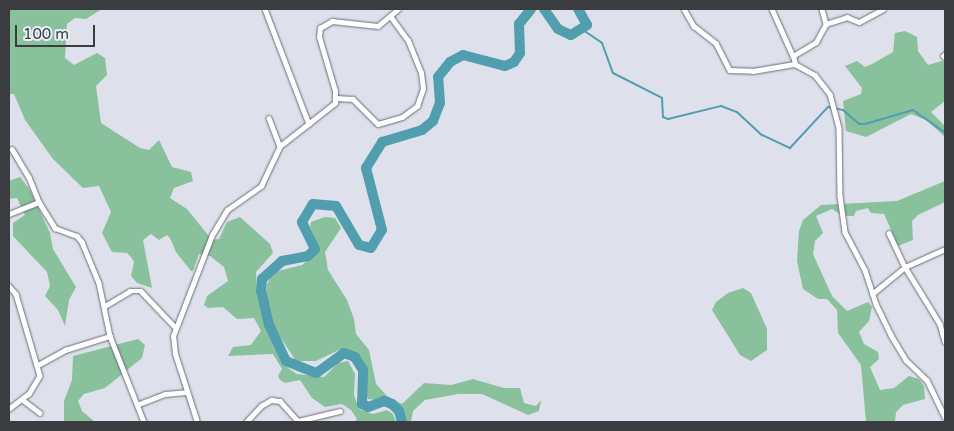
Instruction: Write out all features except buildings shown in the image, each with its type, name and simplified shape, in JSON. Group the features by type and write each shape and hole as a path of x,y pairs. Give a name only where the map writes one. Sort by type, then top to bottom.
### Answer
{"street":[{"path":"265,9 308,124"},
{"path":"197,422 186,392 174,345 176,327 188,302 202,255 221,216 261,186 280,146 332,107 336,98 319,37 320,28 332,22 378,26 391,18 398,9"},
{"path":"684,9 694,26 716,43 733,71 795,64 815,75 834,103 840,131 843,225 865,270 872,294 902,355 924,376 945,417"},
{"path":"772,9 795,64"},
{"path":"822,9 826,24"},
{"path":"792,56 816,42 826,24 847,17 859,22 883,9"},
{"path":"336,98 353,99 378,124 402,118 418,106 423,89 421,74 408,41 391,18"},
{"path":"269,118 280,146"},
{"path":"12,149 29,177 39,202 55,228 77,236 82,242 99,283 110,336 139,404 144,422"},
{"path":"9,214 39,202"},
{"path":"889,233 905,267 940,324 945,341"},
{"path":"872,294 905,267 945,249"},
{"path":"9,286 16,294 38,365 40,380 23,400 9,409"},
{"path":"105,306 130,291 141,291 176,327"},
{"path":"38,365 64,350 110,336"},
{"path":"139,404 165,394 186,392"},
{"path":"23,400 40,414"},
{"path":"246,422 261,406 271,400 280,401 298,421 340,411"}],"green space":[{"path":"9,9 102,9 86,19 75,18 67,24 65,58 74,65 97,53 105,58 107,75 96,86 101,123 140,148 149,150 159,140 172,167 191,172 193,181 174,188 170,198 187,209 212,240 219,239 227,222 240,217 270,244 273,253 256,272 257,293 266,329 288,368 297,374 324,377 338,363 348,361 355,374 354,395 359,409 373,414 387,410 393,414 396,422 354,422 357,419 351,410 342,404 325,407 312,398 300,380 285,383 280,380 278,376 282,369 273,354 228,356 233,347 251,345 261,331 254,318 237,319 223,307 208,308 204,305 207,296 228,281 224,267 210,256 199,254 193,271 191,271 176,252 167,235 159,240 151,234 143,240 152,288 137,283 131,276 134,262 131,257 127,253 112,252 102,233 111,212 99,186 83,188 53,159 25,120 14,94 9,94"},
{"path":"905,31 917,37 918,51 928,65 945,60 945,101 931,112 945,126 945,137 926,120 911,114 866,137 846,131 843,101 861,94 862,88 845,66 857,61 865,67 893,52 895,33"},
{"path":"20,177 30,190 50,233 53,249 76,287 69,300 65,326 58,310 45,296 50,286 47,272 13,236 13,223 25,215 17,198 9,199 9,181"},
{"path":"945,181 945,202 918,215 912,221 913,240 898,246 884,214 871,213 868,208 856,211 854,216 843,216 832,209 816,216 823,233 815,241 813,254 832,296 847,311 868,302 872,307 869,321 859,332 864,344 878,352 879,359 870,367 880,390 894,388 909,376 919,379 924,386 925,399 903,405 896,412 895,422 866,422 861,365 838,333 837,310 827,299 818,299 803,289 797,261 799,231 803,220 821,205 897,201"},
{"path":"325,217 335,218 341,228 325,252 328,270 347,300 354,319 356,334 369,350 376,384 387,396 402,404 424,383 451,385 473,379 504,388 520,388 524,403 536,406 541,400 539,411 528,415 482,394 458,394 425,400 413,411 411,422 407,422 391,402 368,399 364,389 365,370 356,353 339,350 316,361 296,361 273,326 265,303 267,284 274,272 302,265 315,254 318,245 310,226 311,222"},
{"path":"743,288 751,293 767,329 767,350 751,361 740,355 712,310 716,302 728,293"},
{"path":"138,339 145,345 142,358 105,388 84,394 78,401 82,411 95,422 64,422 64,401 72,380 73,356"}],"waterway":[{"path":"402,422 399,411 392,404 384,401 368,407 362,404 363,370 355,357 344,353 316,373 286,361 269,325 261,291 262,279 282,261 308,256 315,249 302,222 313,204 336,206 359,245 371,248 382,230 366,168 382,142 422,130 433,121 440,103 438,77 450,62 463,55 505,66 514,62 520,53 519,24 531,9"},
{"path":"544,9 558,29 571,35 587,25 578,9"},
{"path":"583,30 602,43 613,73 662,98 663,117 668,119 721,106 737,112 762,135 790,148 828,107 843,110 859,124 865,124 913,110 945,132"}]}
